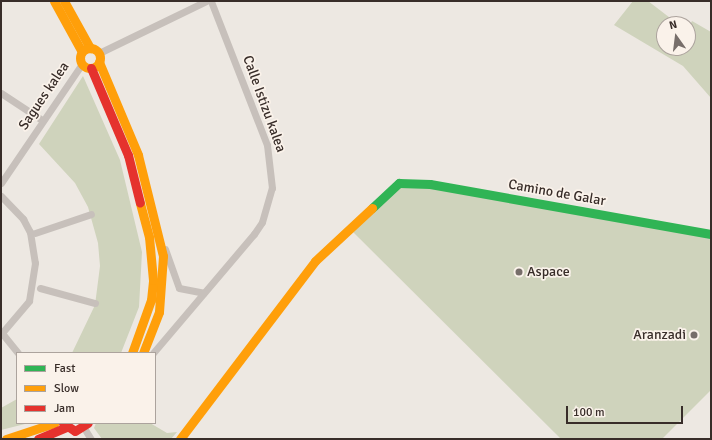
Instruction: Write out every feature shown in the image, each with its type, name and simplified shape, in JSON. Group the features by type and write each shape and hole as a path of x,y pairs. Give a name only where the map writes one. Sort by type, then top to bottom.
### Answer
{"street":[{"path":"54,1 86,50 99,58 136,148 160,238 179,288 204,293"},
{"path":"64,1 86,50 82,64 91,68 128,156 149,237 153,280 151,300 132,352"},
{"path":"91,68 99,58 206,1"},
{"name":"Calle Istizu kalea","path":"154,352 262,222 272,174 267,145 211,1"},
{"name":"Sagues kalea","path":"1,183 42,120 82,64"},
{"path":"1,93 42,120"},
{"name":"Camino de Galar","path":"180,439 314,261 399,183 430,184 711,234"},
{"path":"1,196 23,219 30,232 35,264 29,301 1,333 17,352"},
{"path":"35,233 91,214"},
{"path":"144,352 159,312 163,289 160,238"},
{"path":"40,288 95,304"},
{"path":"6,439 51,424"},
{"path":"38,439 65,425 75,431 86,426 91,439"}],"green space":[{"path":"633,1 648,1 668,16 656,16 656,50 614,25"},
{"path":"696,23 711,32 711,98 683,66 666,56 696,56"},
{"path":"83,76 120,160 142,252 139,307 121,352 72,352 95,305 100,266 98,243 88,207 75,183 39,144"},
{"path":"403,182 711,234 711,390 662,439 561,439 352,231"},
{"path":"16,400 16,424 25,424 1,430 1,408"},
{"path":"96,424 152,424 167,433 177,432 171,439 102,439 94,428"}],"traffic: fast":[{"path":"372,208 399,183 430,184 711,234"}],"traffic: slow":[{"path":"54,1 82,52"},
{"path":"64,1 90,48"},
{"path":"90,48 97,51 100,58 97,65 90,68 83,65 80,58 83,51 90,48"},
{"path":"99,62 138,155 163,256 159,312 143,352"},
{"path":"132,352 151,300 153,280 149,237 140,203"},
{"path":"180,439 315,261 372,208"},
{"path":"6,439 51,424"}],"traffic: jam":[{"path":"91,68 128,155 140,203"},
{"path":"64,424 75,431 86,424"},
{"path":"38,439 66,427"}],"place":[{"name":"Aspace","path":"519,272"},
{"name":"Aranzadi","path":"694,335"}]}
